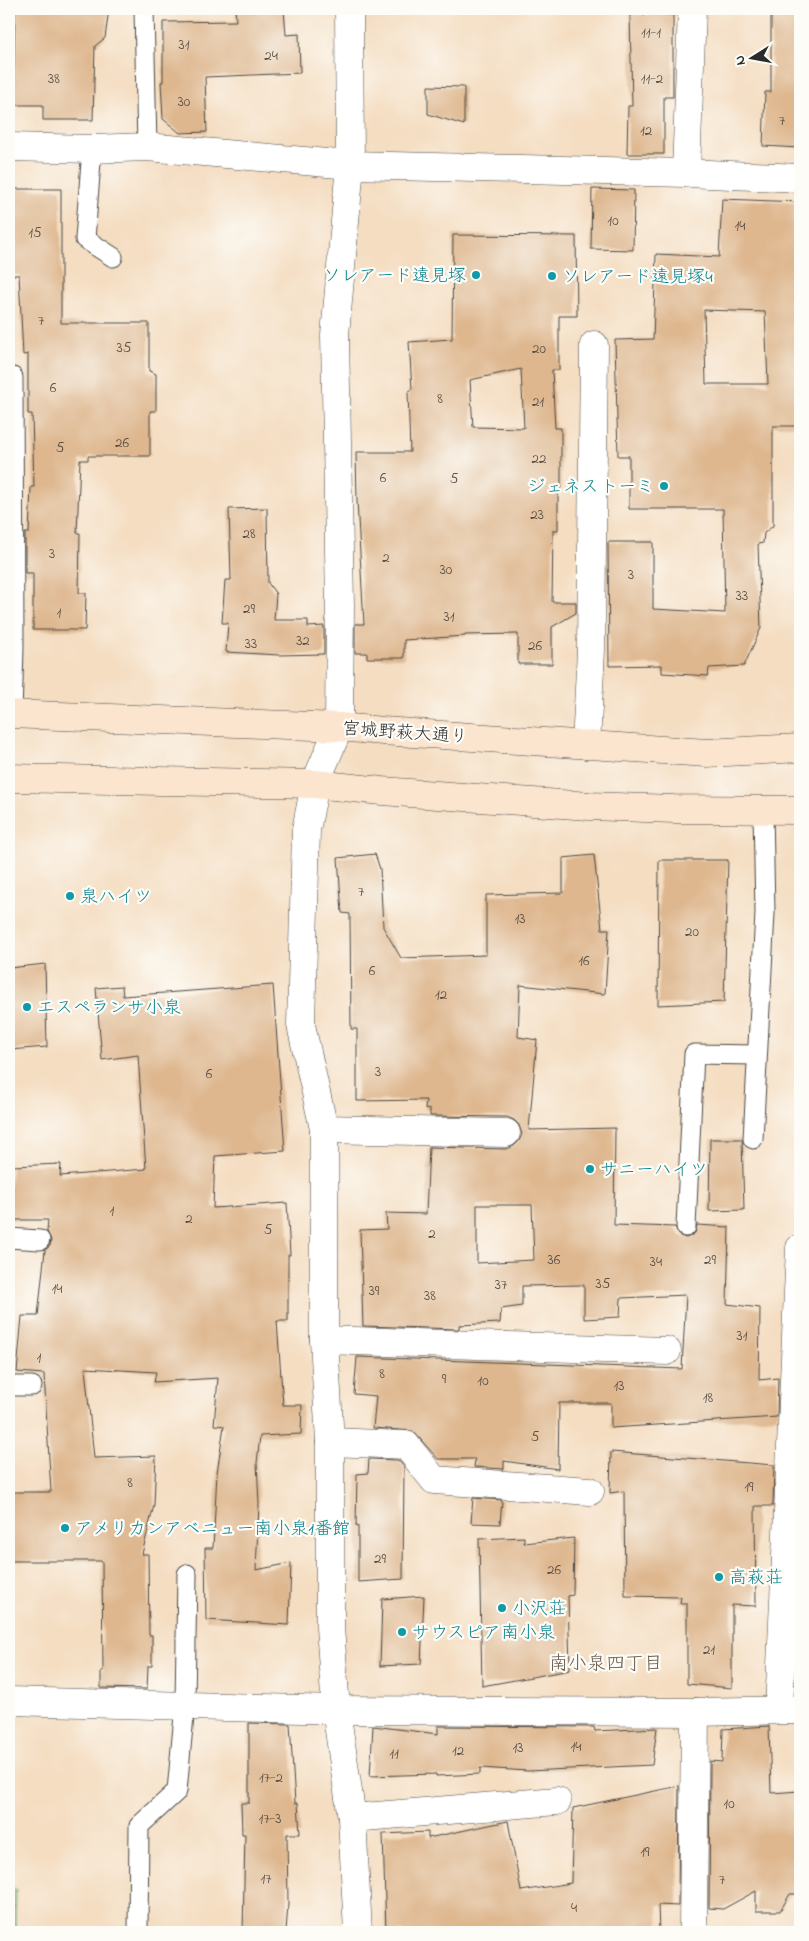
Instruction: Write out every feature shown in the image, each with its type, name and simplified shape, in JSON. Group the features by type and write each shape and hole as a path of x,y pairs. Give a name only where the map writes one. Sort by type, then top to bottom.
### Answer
{"street":[{"path":"349,9 350,165 335,335 340,605 339,727 315,784 306,830 301,1025 324,1129 324,1340 330,1442 330,1627 336,1710 352,1818 358,1932"},
{"path":"686,173 692,9"},
{"path":"9,147 92,149 147,147 350,165 686,173 800,178"},
{"path":"586,745 591,650 594,345"},
{"name":"宮城野萩大通り","path":"10,714 339,727 707,753 800,748"},
{"path":"9,778 315,784 382,791 589,806 800,810"},
{"path":"324,1129 506,1133"},
{"path":"9,1701 336,1710 696,1712 790,1710 800,1248"},
{"path":"324,1340 667,1351"},
{"path":"330,1442 406,1445 434,1480 590,1491"},
{"path":"693,1932 696,1712"},
{"path":"352,1818 557,1801"}],"lane":[{"path":"144,9 147,147"},
{"path":"92,149 85,239 113,257"},
{"path":"10,714 14,648 13,378"},
{"path":"753,1139 765,913 763,810"},
{"path":"686,1227 694,1054 756,1055"},
{"path":"9,1238 40,1240"},
{"path":"9,1386 32,1386"},
{"path":"138,1932 139,1826 177,1791 185,1706 187,1574"}],"green space":[{"path":"9,1889 16,1889 15,1932 9,1932"}],"building":[{"path":"15,9 109,9 105,38 95,46 93,120 43,120 43,105 13,105"},
{"path":"235,9 284,9 286,35 299,34 300,73 205,77 207,132 180,133 163,119 161,82 163,82 163,22 236,21"},
{"path":"771,13 800,13 800,148 763,146 765,92 771,92"},
{"path":"630,14 673,15 673,97 664,97 664,154 627,154 628,106 632,106"},
{"path":"428,86 464,87 464,125 428,114"},
{"path":"9,189 61,189 61,323 149,323 149,371 156,374 156,411 150,411 150,456 88,456 88,460 80,460 77,533 80,533 79,593 86,593 85,630 33,630 33,573 25,573 25,533 29,533 31,487 34,487 32,414 28,414 28,354 23,355 19,275 9,275"},
{"path":"592,189 634,190 633,250 591,249"},
{"path":"722,199 800,202 800,426 773,426 773,526 764,533 763,543 758,544 761,628 744,666 709,668 708,676 662,673 662,665 609,666 608,542 653,542 653,609 725,613 723,509 629,509 629,456 618,456 615,340 653,339 656,254 719,257","holes":["704,310 765,312 768,384 706,384"]},
{"path":"453,235 576,236 577,316 559,316 559,370 552,370 555,428 561,428 561,488 558,488 558,530 553,530 552,602 576,602 576,613 552,627 552,664 518,664 518,634 465,635 404,640 404,658 367,658 367,653 355,653 355,624 364,624 356,452 410,452 408,392 412,389 409,342 452,339","holes":["521,369 524,428 473,427 470,380"]},
{"path":"267,508 268,583 276,594 274,620 308,620 308,627 324,626 324,654 279,655 226,652 228,623 222,623 225,580 231,580 229,509"},
{"path":"375,854 380,869 383,927 401,958 486,955 486,895 563,893 563,858 594,855 602,929 609,929 605,994 520,985 518,1037 537,1040 529,1130 615,1128 614,1225 675,1227 680,1236 686,1238 695,1233 697,1225 729,1227 727,1304 760,1308 759,1380 778,1378 777,1417 611,1428 611,1403 559,1403 558,1469 504,1461 504,1469 474,1467 475,1459 438,1459 413,1431 373,1428 376,1396 354,1394 357,1357 682,1369 686,1295 621,1298 620,1317 584,1319 584,1285 522,1286 522,1306 501,1309 500,1323 459,1325 459,1329 363,1326 360,1230 387,1229 386,1213 426,1214 429,1147 506,1149 514,1146 522,1134 519,1125 507,1117 430,1116 430,1110 425,1109 426,1100 357,1101 357,1029 351,1029 350,914 342,913 338,858","holes":["477,1205 532,1205 534,1260 477,1263"]},
{"path":"659,860 728,860 724,1002 658,1005"},
{"name":"エスペランサ小泉","path":"45,964 47,1047 9,1050 9,968"},
{"path":"273,985 285,1151 215,1156 213,1208 287,1203 290,1255 288,1255 288,1321 277,1321 283,1405 302,1405 301,1434 260,1436 257,1463 259,1504 256,1570 291,1563 289,1625 206,1620 205,1548 213,1548 217,1473 224,1426 214,1425 218,1378 154,1382 156,1372 85,1368 94,1458 156,1456 154,1505 142,1554 148,1554 149,1635 152,1635 152,1666 148,1666 147,1689 101,1688 101,1671 103,1671 102,1561 9,1561 9,1492 51,1492 44,1374 17,1372 22,1316 38,1316 45,1250 50,1246 51,1240 47,1231 48,1220 9,1220 9,1192 12,1166 61,1164 60,1176 146,1169 138,1055 102,1060 96,988 122,986 123,996"},
{"path":"710,1139 742,1139 744,1210 709,1211"},
{"path":"611,1452 774,1465 773,1506 755,1506 756,1606 732,1605 732,1688 687,1684 687,1603 680,1603 681,1597 625,1596 624,1491 610,1493"},
{"path":"369,1459 398,1460 404,1467 403,1579 358,1582 357,1474 368,1473"},
{"path":"473,1498 502,1500 500,1524 471,1523"},
{"path":"524,1537 524,1543 574,1538 573,1595 568,1596 570,1670 482,1686 479,1539"},
{"name":"サウスピア南小泉","path":"424,1596 421,1664 380,1666 382,1599"},
{"path":"249,1723 290,1724 295,1803 298,1803 300,1834 287,1834 288,1904 286,1932 243,1932 245,1834 242,1834 241,1803 249,1803"},
{"path":"373,1726 438,1734 438,1726 594,1727 595,1731 657,1728 652,1765 528,1771 480,1768 480,1774 370,1776"},
{"path":"769,1726 771,1793 800,1791 800,1894 790,1894 780,1911 756,1911 756,1891 723,1909 709,1908 710,1761 722,1762 723,1729"},
{"path":"679,1786 678,1906 658,1905 659,1932 386,1932 383,1834 428,1832 428,1838 508,1821 521,1891 571,1883 573,1808"}],"place":[{"name":"ソレアード遠見塚","path":"476,275"},
{"name":"ソレアード遠見塚4","path":"552,276"},
{"name":"ジェネストーミ","path":"664,486"},
{"name":"泉ハイツ","path":"70,896"},
{"name":"エスペランサ小泉","path":"27,1007"},
{"name":"サニーハイツ","path":"590,1169"},
{"name":"アメリカンアベニュー南小泉1番館","path":"65,1528"},
{"name":"高萩荘","path":"719,1577"},
{"name":"小沢荘","path":"502,1608"},
{"name":"サウスピア南小泉","path":"402,1632"}],"district":[{"name":"南小泉四丁目","path":"606,1662"}]}
